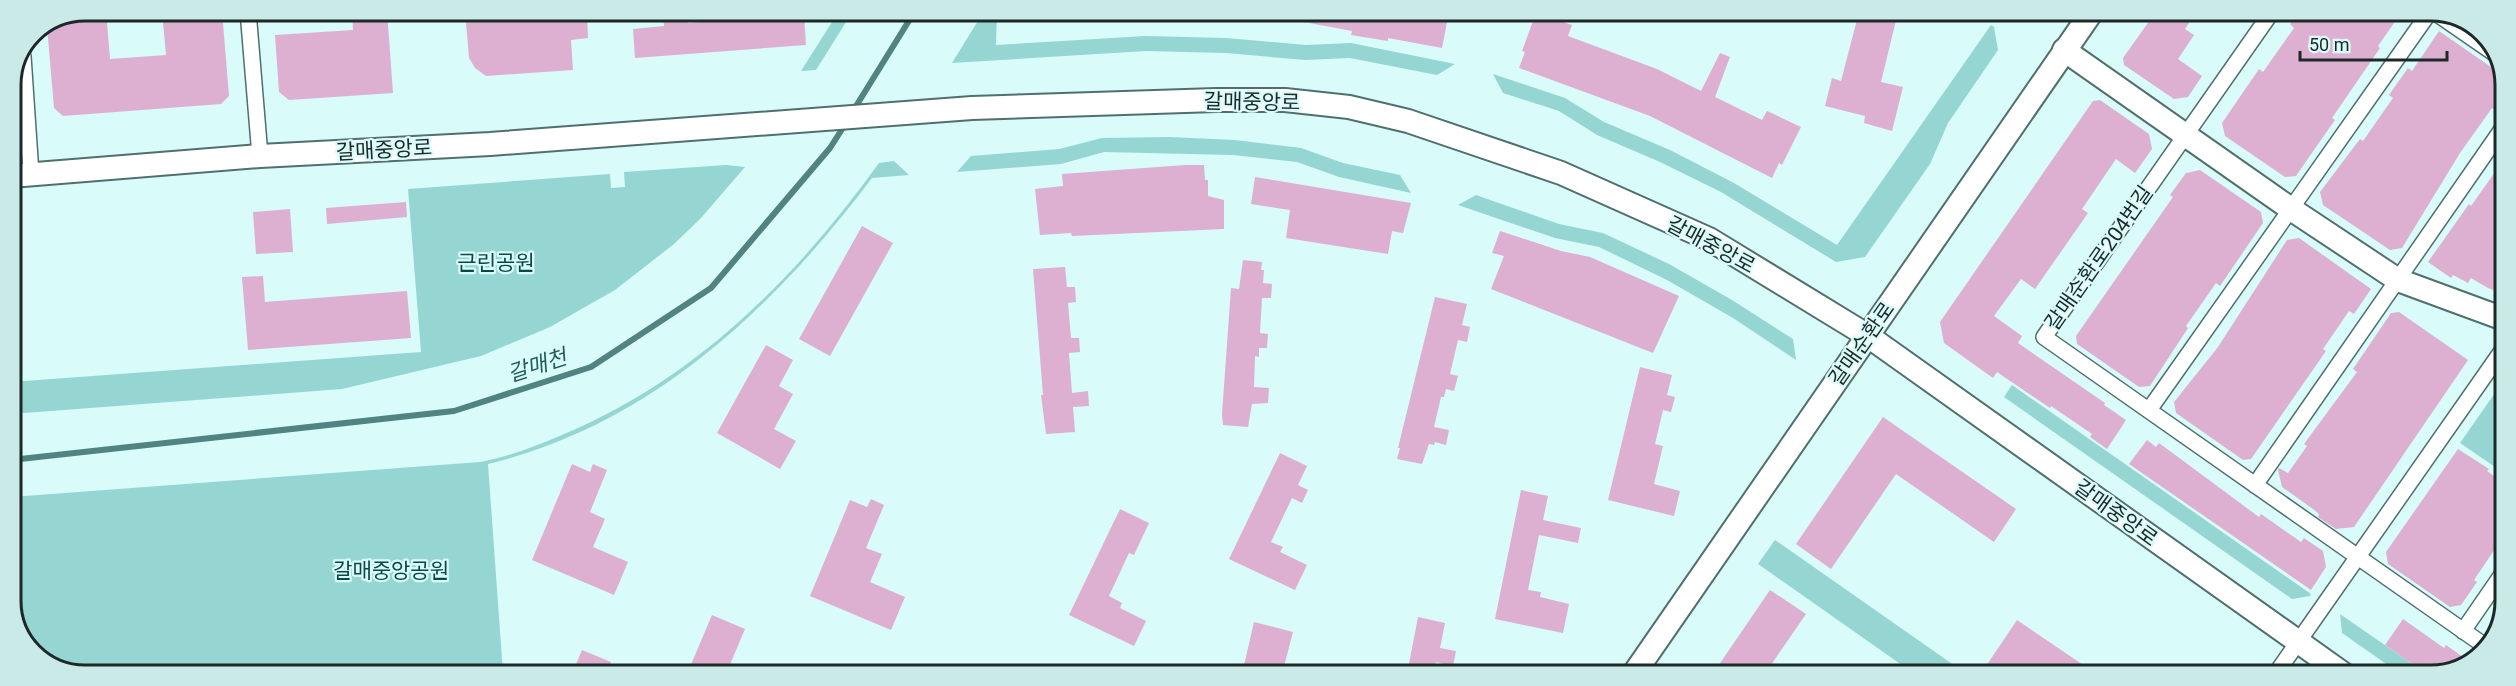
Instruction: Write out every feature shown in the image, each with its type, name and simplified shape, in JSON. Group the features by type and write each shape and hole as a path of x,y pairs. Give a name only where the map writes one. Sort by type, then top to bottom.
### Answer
{"street":[{"path":"249,21 260,156"},
{"name":"갈매순환로","path":"1640,665 2085,21"},
{"name":"갈매순환로204번길","path":"2265,21 2044,338 2480,642"},
{"path":"2149,410 2422,21"},
{"path":"2455,26 2478,42"},
{"path":"2064,50 2291,209 2398,280 2495,316"},
{"path":"21,175 23,71"},
{"name":"갈매중앙로","path":"21,175 260,156 490,144 972,108 1216,100 1285,100 1348,107 1408,121 1561,173 1709,239 1868,336 2330,665"},
{"path":"2255,485 2495,139"},
{"path":"2282,665 2495,361"},
{"path":"2463,631 2495,585"}],"green space":[{"path":"833,21 847,21 816,70 801,71"},
{"path":"978,21 997,21 996,45 1145,36 1226,38 1306,45 1351,43 1455,64 1437,75 1350,58 1305,60 1226,53 1146,51 952,63"},
{"path":"1991,25 1994,27 1998,50 1948,123 1930,164 1865,257 1836,262 1721,192 1597,135 1559,111 1503,93 1493,74 1565,98 1604,122 1670,150 1734,183 1837,245"},
{"path":"1169,137 1235,140 1301,148 1343,163 1400,175 1411,193 1339,177 1297,162 1233,155 1104,152 1061,164 957,172 971,156 1059,149 1102,138"},
{"name":"갈매중앙공원","path":"894,161 909,175 872,178 794,272 704,355 655,391 603,421 547,446 488,464 502,665 85,665 69,663 50,654 34,640 30,633 21,605 21,496 480,462 532,447 610,412 656,385 699,355 739,322 777,285 813,246 879,163"},
{"name":"근린공원","path":"726,165 745,167 701,218 674,244 615,290 550,327 481,356 342,389 21,413 21,381 421,352 408,189 610,174 611,188 625,187 624,172"},
{"path":"1476,195 1559,224 1603,233 1669,264 1732,300 1793,339 1796,360 1733,318 1667,280 1599,247 1555,238 1458,205"},
{"path":"2012,385 2311,594 2310,596 2292,599 2004,397"},
{"path":"2495,393 2495,467 2460,443"},
{"path":"1775,540 1954,665 1902,665 1758,564"},
{"path":"2340,614 2414,665 2388,665 2342,633"}],"building":[{"path":"107,21 110,59 166,55 163,21 223,21 229,96 221,104 63,116 54,108 48,34 61,26 73,22"},
{"path":"353,21 388,21 393,93 289,100 279,92 275,35 353,30"},
{"path":"466,21 587,21 588,38 571,40 573,70 486,76 475,68 469,58"},
{"path":"664,21 688,21 688,23 804,21 806,45 635,58 633,29 664,26"},
{"path":"1298,21 1447,21 1442,48 1388,38 1388,41 1351,35 1352,31"},
{"path":"1533,21 1560,21 1572,25 1568,36 1657,69 1701,91 1720,53 1730,57 1715,97 1762,120 1767,111 1801,127 1782,165 1779,163 1772,178 1650,116 1519,68 1525,52 1522,51"},
{"path":"1857,21 1896,21 1881,82 1903,87 1892,131 1864,123 1865,116 1825,106 1832,78 1841,81"},
{"path":"2149,21 2190,21 2185,29 2194,35 2178,59 2202,76 2188,97 2174,99 2124,65 2123,58"},
{"path":"2292,21 2395,21 2378,46 2380,48 2332,118 2335,120 2296,176 2285,177 2225,136 2222,123 2259,69 2263,72 2294,28 2290,24"},
{"path":"2439,31 2493,68 2495,110 2492,108 2460,153 2402,248 2390,250 2323,205 2320,192 2360,139 2363,141 2393,98 2389,95 2408,68 2412,71"},
{"path":"2100,100 2149,134 2152,149 2135,173 2116,159 2082,209 2088,213 2035,289 2021,279 1994,316 2022,336 2018,343 2126,420 2107,449 2090,437 2092,434 2051,406 2050,408 1997,372 1993,378 1944,343 1940,322 2093,101"},
{"path":"1204,165 1205,180 1208,180 1208,196 1224,200 1224,229 1072,236 1071,233 1040,235 1035,189 1063,186 1062,174"},
{"path":"2200,170 2261,212 2263,223 2220,286 2216,283 2186,326 2188,328 2150,386 2139,387 2077,344 2076,336 2173,197 2170,195 2186,173"},
{"path":"2495,172 2495,291 2471,278 2468,283 2453,275 2451,278 2428,262 2469,204 2471,206"},
{"path":"1255,177 1411,203 1403,233 1392,231 1388,254 1286,238 1290,210 1251,204"},
{"path":"406,202 407,217 327,224 326,208"},
{"path":"290,209 293,252 256,254 253,212"},
{"path":"862,226 893,243 830,356 799,339"},
{"path":"1500,231 1561,251 1590,257 1679,296 1653,353 1491,289 1504,256 1492,253"},
{"path":"2299,238 2371,289 2354,314 2349,311 2323,349 2326,351 2251,459 2243,460 2176,413 2174,402 2218,347 2287,240"},
{"path":"1243,260 1262,262 1263,283 1272,284 1271,298 1262,298 1260,333 1268,334 1267,348 1259,348 1259,357 1255,356 1254,387 1269,388 1268,403 1252,404 1248,427 1223,425 1222,414 1231,288 1239,289"},
{"path":"1065,267 1067,287 1075,287 1076,302 1068,303 1071,338 1079,338 1080,352 1069,353 1072,393 1088,391 1089,406 1073,407 1075,432 1046,434 1041,395 1043,395 1033,269"},
{"path":"263,276 265,302 407,291 411,338 248,350 242,277"},
{"path":"1435,297 1467,304 1462,325 1470,327 1467,342 1458,340 1450,374 1458,376 1454,391 1446,389 1444,397 1441,397 1434,427 1449,430 1446,445 1435,442 1434,445 1429,444 1422,464 1397,459"},
{"path":"2399,312 2468,360 2354,527 2336,529 2282,487 2278,470 2279,468 2288,473 2307,446 2304,444 2357,372 2353,369 2391,313"},
{"path":"766,345 793,360 779,386 793,394 774,429 796,441 780,469 717,433"},
{"path":"1640,367 1672,375 1667,395 1675,397 1671,412 1663,410 1655,444 1663,446 1654,484 1680,491 1674,516 1608,500"},
{"path":"1883,417 2016,509 1994,542 1896,474 1831,569 1796,544"},
{"path":"2147,440 2156,447 2159,443 2259,517 2261,514 2301,542 2304,538 2323,551 2326,567 2311,590 2129,464"},
{"path":"2458,449 2489,469 2487,471 2495,477 2495,549 2474,580 2477,582 2461,605 2450,607 2388,564 2386,552"},
{"path":"1280,453 1307,466 1298,485 1308,490 1302,503 1292,498 1271,542 1283,547 1280,552 1307,565 1295,590 1229,559"},
{"path":"572,464 590,472 593,464 607,470 590,512 605,519 593,547 628,562 614,595 532,560"},
{"path":"1521,490 1548,496 1543,520 1581,528 1578,543 1539,535 1528,590 1541,592 1540,597 1569,604 1563,633 1495,619"},
{"path":"871,499 884,505 866,548 882,554 870,582 905,597 891,630 810,596 850,500 867,507"},
{"path":"1120,509 1149,523 1134,555 1129,553 1109,596 1122,603 1120,608 1146,621 1134,646 1069,615"},
{"path":"1770,590 1806,614 1771,665 1719,665"},
{"path":"712,615 745,629 730,665 691,665"},
{"path":"1418,617 1445,623 1440,648 1456,651 1453,665 1436,662 1435,665 1409,665"},
{"path":"2403,619 2444,648 2446,645 2462,656 2443,664 2414,665 2385,645"},
{"path":"2017,620 2083,665 1987,665"},
{"path":"1254,622 1293,632 1284,665 1244,665"},
{"path":"582,650 611,662 610,665 576,665"}],"waterway":[{"name":"갈매천","path":"853,111 909,21"},
{"name":"갈매천","path":"21,459 454,411 591,367 711,288 830,148 846,123"}]}
